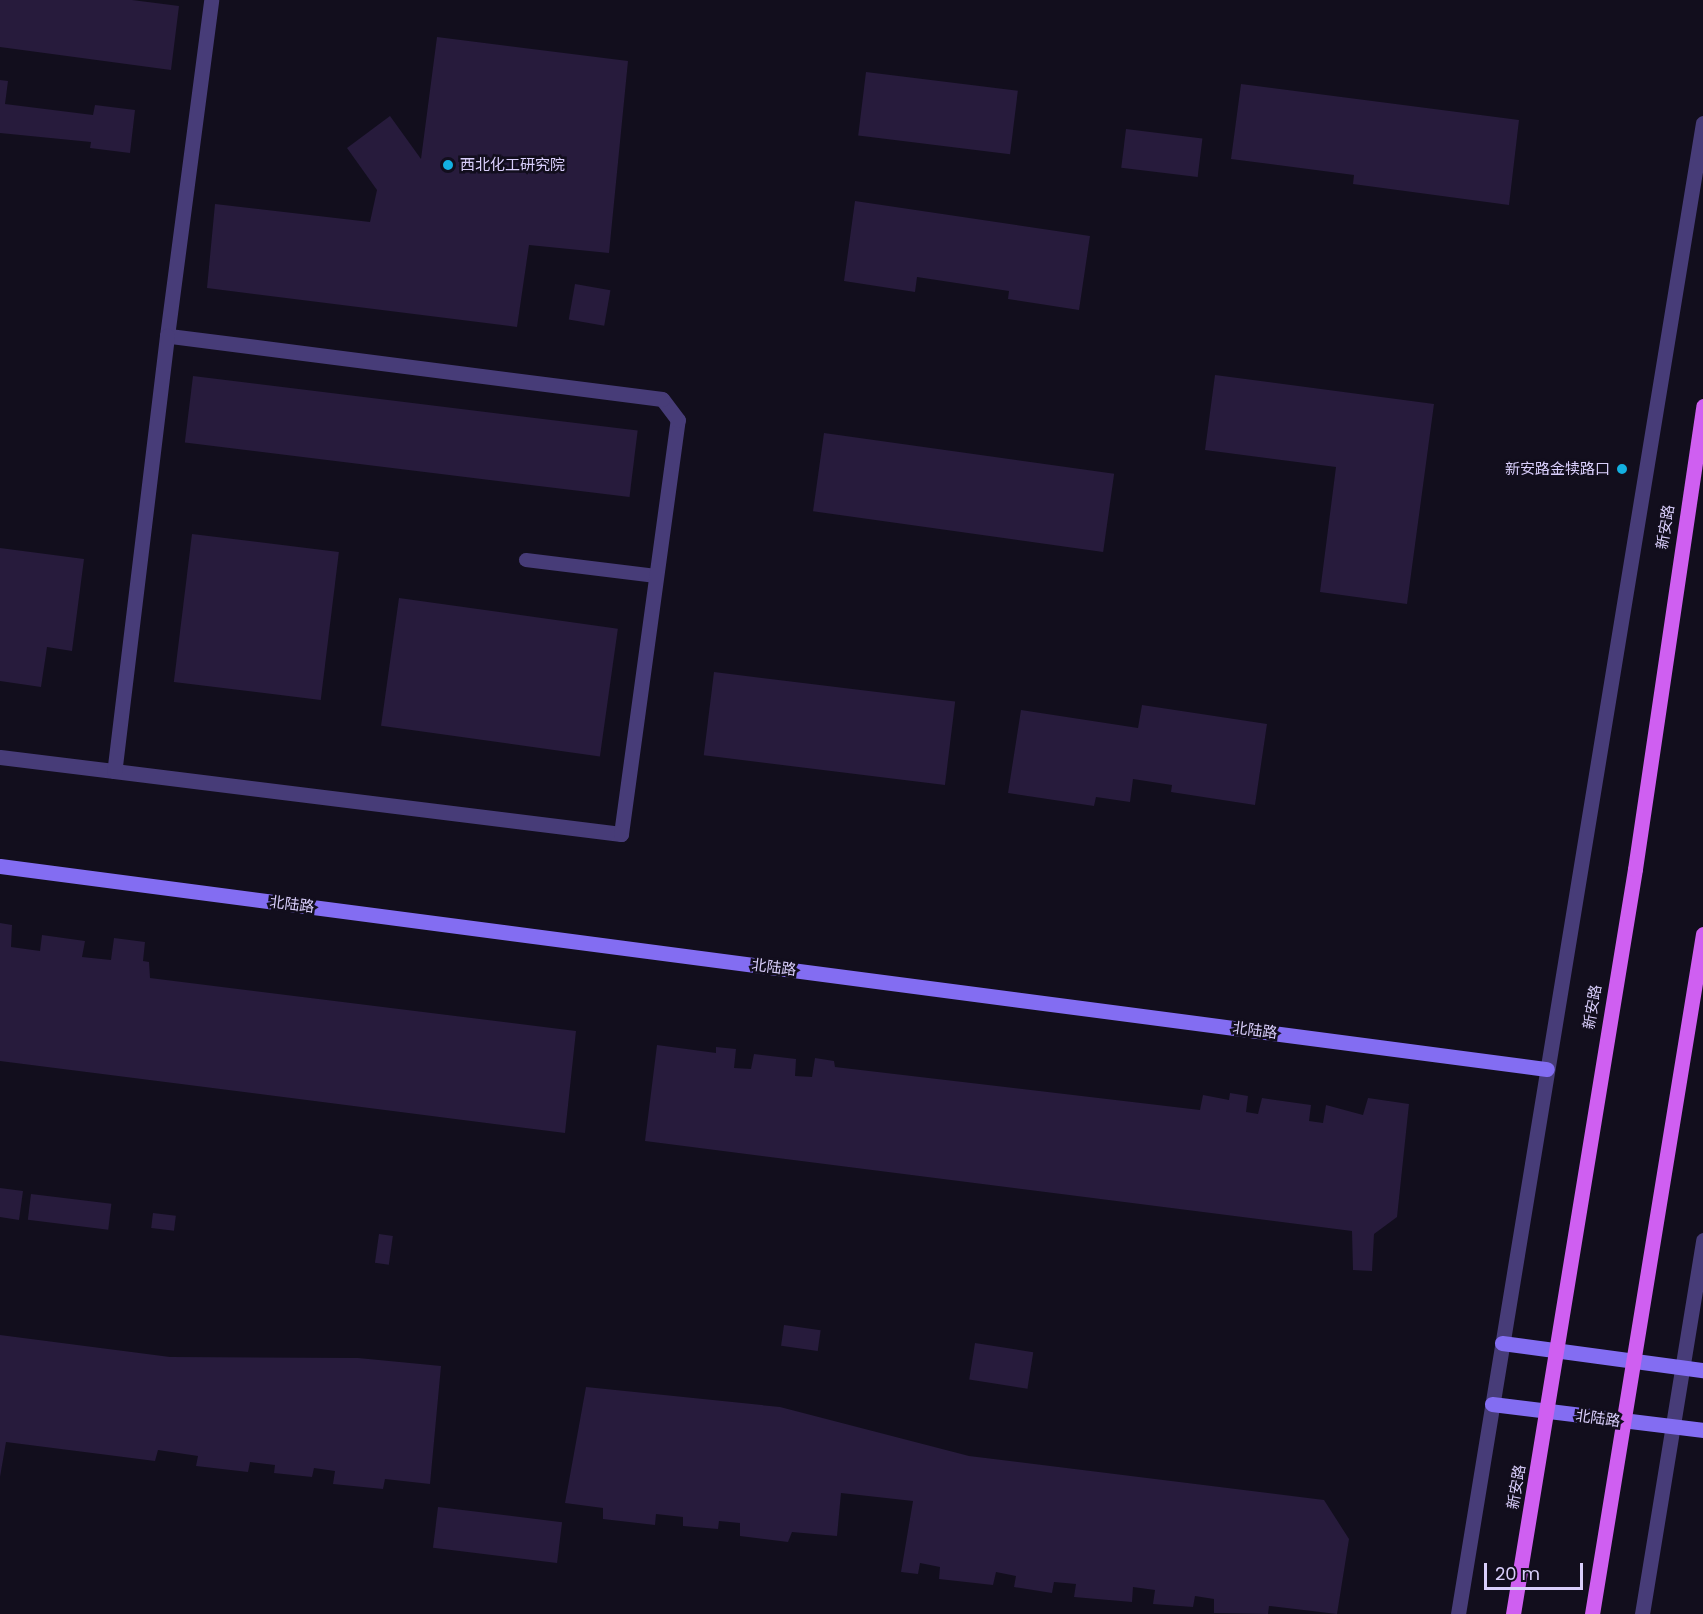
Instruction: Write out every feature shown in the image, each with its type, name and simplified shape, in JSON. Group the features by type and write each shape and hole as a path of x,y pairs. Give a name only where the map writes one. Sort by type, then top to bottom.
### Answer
{"main road":[{"name":"新安路","path":"1512,1614 1635,869 1703,406"},
{"path":"1592,1614 1703,934"}],"street":[{"path":"114,771 211,0"},
{"path":"1458,1614 1703,123"},
{"path":"0,757 621,834 678,420 662,399 167,336"},
{"name":"北陆路","path":"0,866 1547,1069"},
{"path":"1642,1614 1703,1240"},
{"path":"1502,1343 1703,1370"},
{"name":"北陆路","path":"1492,1404 1703,1430"}],"lane":[{"path":"526,560 656,576"}],"building":[{"path":"0,0 132,0 179,6 171,70 0,47"},
{"path":"437,37 628,61 609,253 529,245 517,327 207,288 215,204 370,222 377,190 347,148 390,116 421,159"},
{"path":"866,72 1018,91 1010,154 858,136"},
{"path":"0,80 8,81 5,104 93,115 95,105 135,110 130,153 90,148 91,142 0,133"},
{"path":"1241,84 1519,120 1509,205 1353,184 1354,175 1231,159"},
{"path":"1126,129 1202,138 1198,177 1121,168"},
{"path":"855,201 1090,236 1079,310 1008,299 1009,291 917,277 915,292 844,281"},
{"path":"575,284 610,290 604,326 569,319"},
{"path":"1215,375 1434,404 1407,604 1320,592 1336,467 1205,450"},
{"path":"193,376 638,431 629,497 185,443"},
{"path":"824,433 1114,474 1103,552 813,511"},
{"path":"192,534 339,552 321,700 174,682"},
{"path":"0,548 84,559 72,651 47,647 41,687 0,681"},
{"path":"399,598 618,629 600,757 381,726"},
{"path":"714,672 955,702 945,785 704,755"},
{"path":"1142,705 1267,724 1255,805 1171,792 1172,785 1133,779 1130,802 1096,797 1094,806 1008,793 1021,710 1138,728"},
{"path":"0,923 12,925 11,947 40,951 42,935 85,941 82,957 111,960 114,938 145,942 143,961 149,962 150,978 576,1031 565,1133 0,1061"},
{"path":"657,1045 716,1053 716,1047 736,1049 734,1068 751,1069 754,1054 796,1059 795,1076 812,1077 815,1058 834,1061 835,1067 1200,1110 1203,1095 1229,1100 1230,1093 1248,1096 1246,1112 1258,1114 1262,1098 1311,1105 1309,1121 1323,1123 1326,1105 1363,1115 1368,1098 1409,1104 1397,1217 1374,1234 1372,1271 1353,1270 1352,1231 645,1141"},
{"path":"0,1188 23,1191 19,1220 0,1217"},
{"path":"31,1194 111,1204 108,1230 28,1220"},
{"path":"153,1213 176,1216 174,1231 151,1228"},
{"path":"379,1234 393,1236 389,1265 375,1263"},
{"path":"784,1325 821,1330 818,1351 781,1346"},
{"path":"0,1335 170,1357 358,1358 441,1366 430,1484 385,1479 383,1489 333,1484 335,1471 314,1468 312,1477 274,1473 275,1465 250,1462 248,1472 196,1466 198,1456 158,1450 155,1461 6,1442 0,1477"},
{"path":"975,1343 1033,1352 1027,1389 969,1380"},
{"path":"586,1387 780,1407 969,1456 1324,1500 1349,1539 1337,1614 1269,1606 1268,1614 1214,1613 1214,1599 1195,1596 1193,1607 1153,1604 1155,1590 1133,1587 1132,1602 1074,1597 1076,1584 1054,1582 1052,1593 1014,1587 1016,1576 996,1572 993,1585 939,1579 940,1567 920,1563 918,1574 901,1572 913,1501 841,1493 837,1536 792,1532 788,1542 740,1536 740,1523 719,1521 718,1529 683,1526 683,1517 656,1514 655,1525 603,1519 603,1508 565,1503"},
{"path":"438,1507 562,1522 557,1563 433,1548"}],"place":[{"name":"西北化工研究院","path":"448,165"},
{"name":"新安路金犊路口","path":"1622,469"}]}
